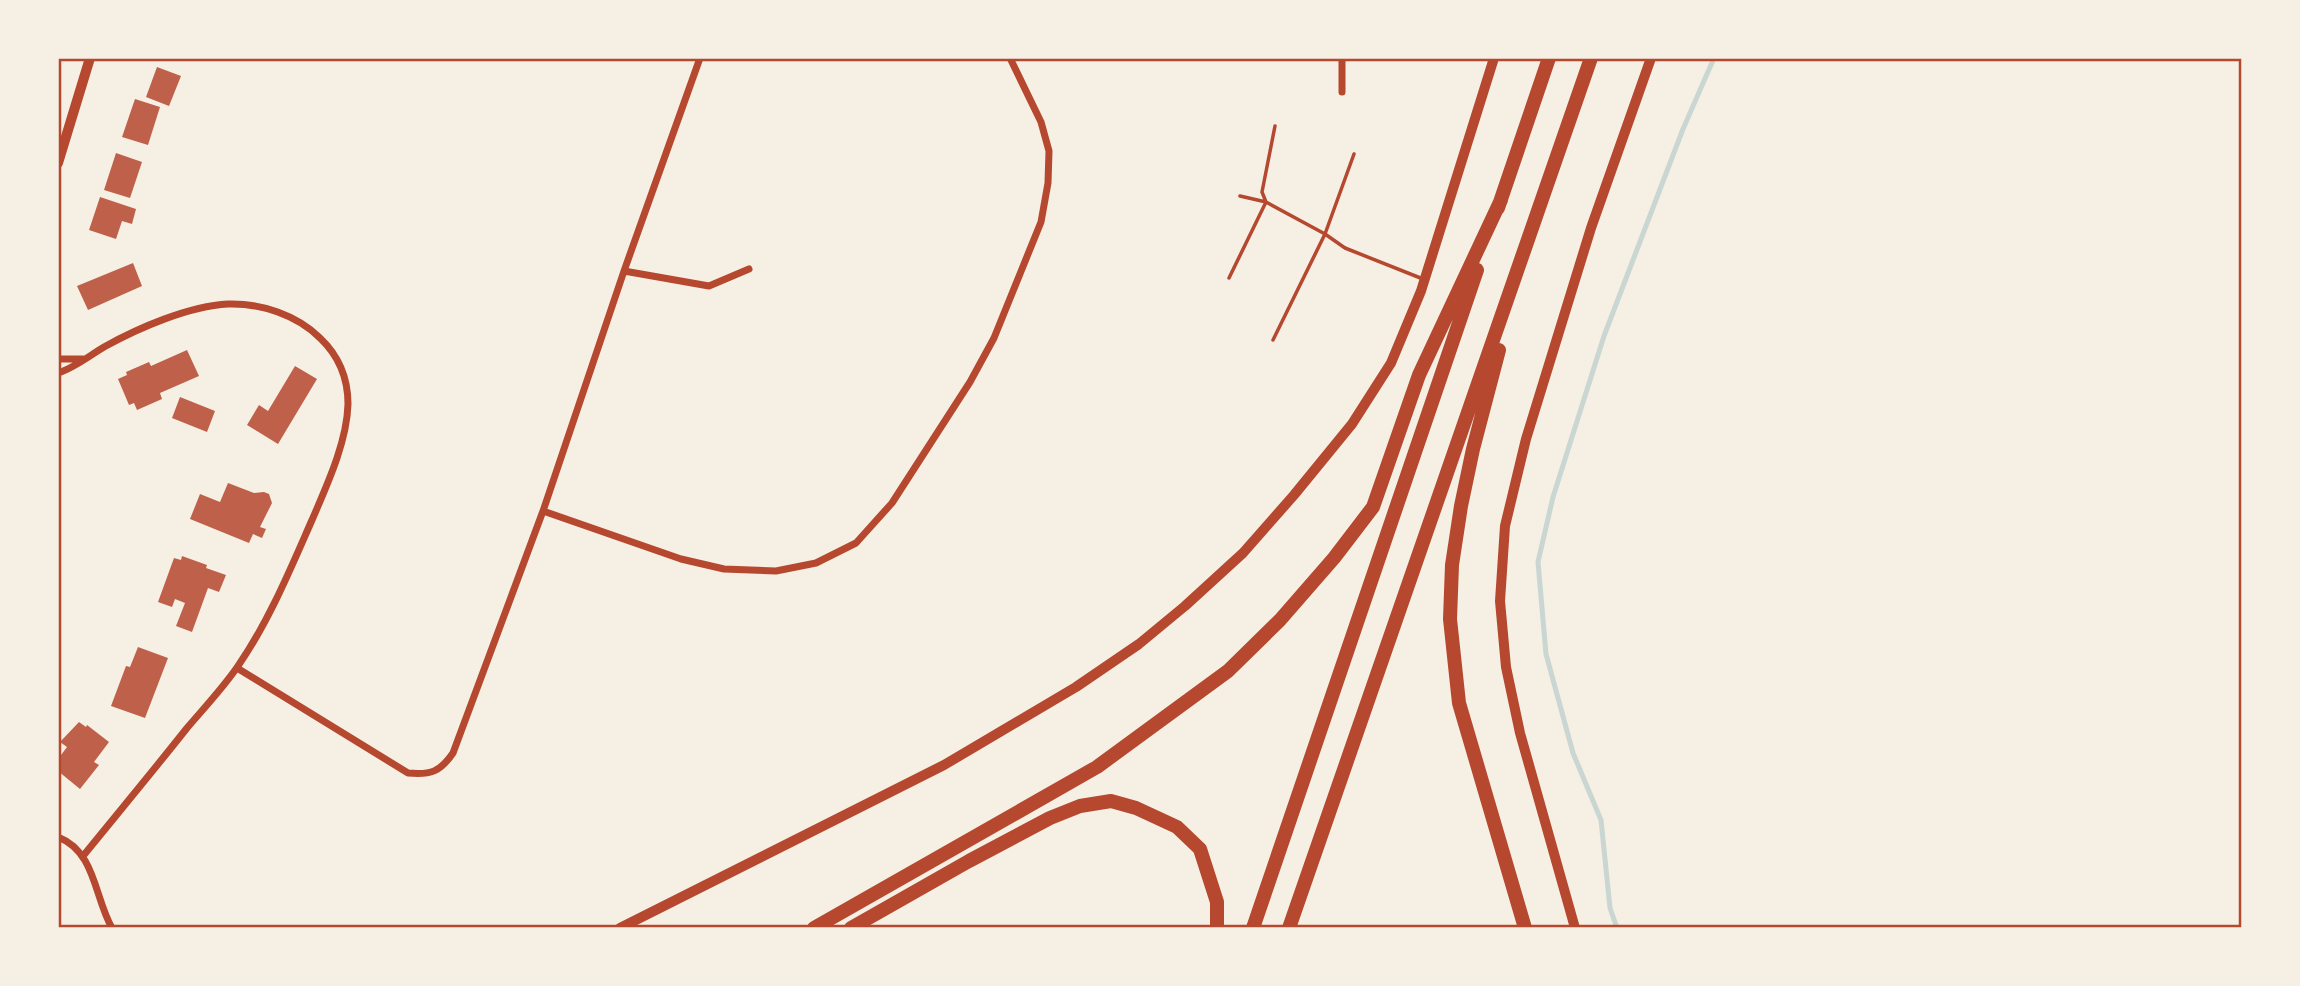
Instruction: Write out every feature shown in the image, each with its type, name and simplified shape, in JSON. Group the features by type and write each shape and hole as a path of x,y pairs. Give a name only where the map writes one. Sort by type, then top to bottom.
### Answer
{"highway":[{"path":"1253,928 1549,58"},
{"path":"1289,928 1591,58"},
{"path":"814,928 1097,767 1227,671 1280,620 1334,558 1373,507 1419,376 1501,201"},
{"path":"1525,928 1459,703 1450,619 1452,565 1468,472 1530,237"},
{"path":"851,928 1050,818 1080,806 1111,801 1136,808 1177,827 1200,849 1217,902 1217,928"}],"main road":[{"path":"58,163 87,59"}],"street":[{"path":"237,668 408,773 426,775 444,766 453,753 543,511 700,58"},
{"path":"543,511 681,559 724,569 776,571 816,563 856,543 892,503 970,382 999,327 1041,222 1048,183 1049,151 1041,122 1010,58"},
{"path":"1342,58 1342,92"},
{"path":"620,928 944,765 1076,687 1139,644 1243,553 1352,424 1391,362 1424,280 1494,58"},
{"path":"1575,928 1520,733 1506,667 1500,601 1505,526 1527,439 1591,228 1651,58"},
{"path":"624,271 709,286 749,269"},
{"path":"58,373 107,345 150,326 208,306 257,305 290,317 315,333 334,351 345,377 348,405 340,450 283,586 261,628 237,668 83,856"},
{"path":"58,359 84,359"},
{"path":"58,837 73,845 88,863 104,913 112,928"}],"lane":[{"path":"1229,278 1266,202 1262,192 1275,126"},
{"path":"1272,340 1325,234 1354,154"},
{"path":"1240,196 1266,202 1345,248 1424,280"}],"building":[{"path":"157,67 181,76 169,106 146,97"},
{"path":"135,99 160,107 148,145 122,137"},
{"path":"116,153 142,162 130,198 104,190"},
{"path":"100,197 136,209 132,224 122,221 116,239 89,230"},
{"path":"133,263 142,286 88,310 77,286"},
{"path":"187,350 199,376 160,393 162,399 137,410 134,403 129,405 118,379 127,375 126,372 149,362 151,366"},
{"path":"295,366 317,379 278,444 247,425 259,405 268,411"},
{"path":"180,397 215,411 207,432 172,418"},
{"path":"228,483 254,493 269,494 272,503 260,527 266,529 262,538 253,534 249,543 190,519 200,494 220,502"},
{"path":"182,556 226,575 219,592 208,588 192,632 176,626 185,603 175,599 172,607 158,602 174,558 181,560"},
{"path":"138,647 168,658 145,718 111,706 126,666 130,667"},
{"path":"79,722 109,742 94,762 99,765 80,789 58,771 58,759 67,747 60,742"}],"waterway":[{"path":"1617,928 1610,908 1601,820 1573,753 1546,654 1538,562 1553,497 1604,336 1683,129 1714,58"}]}
